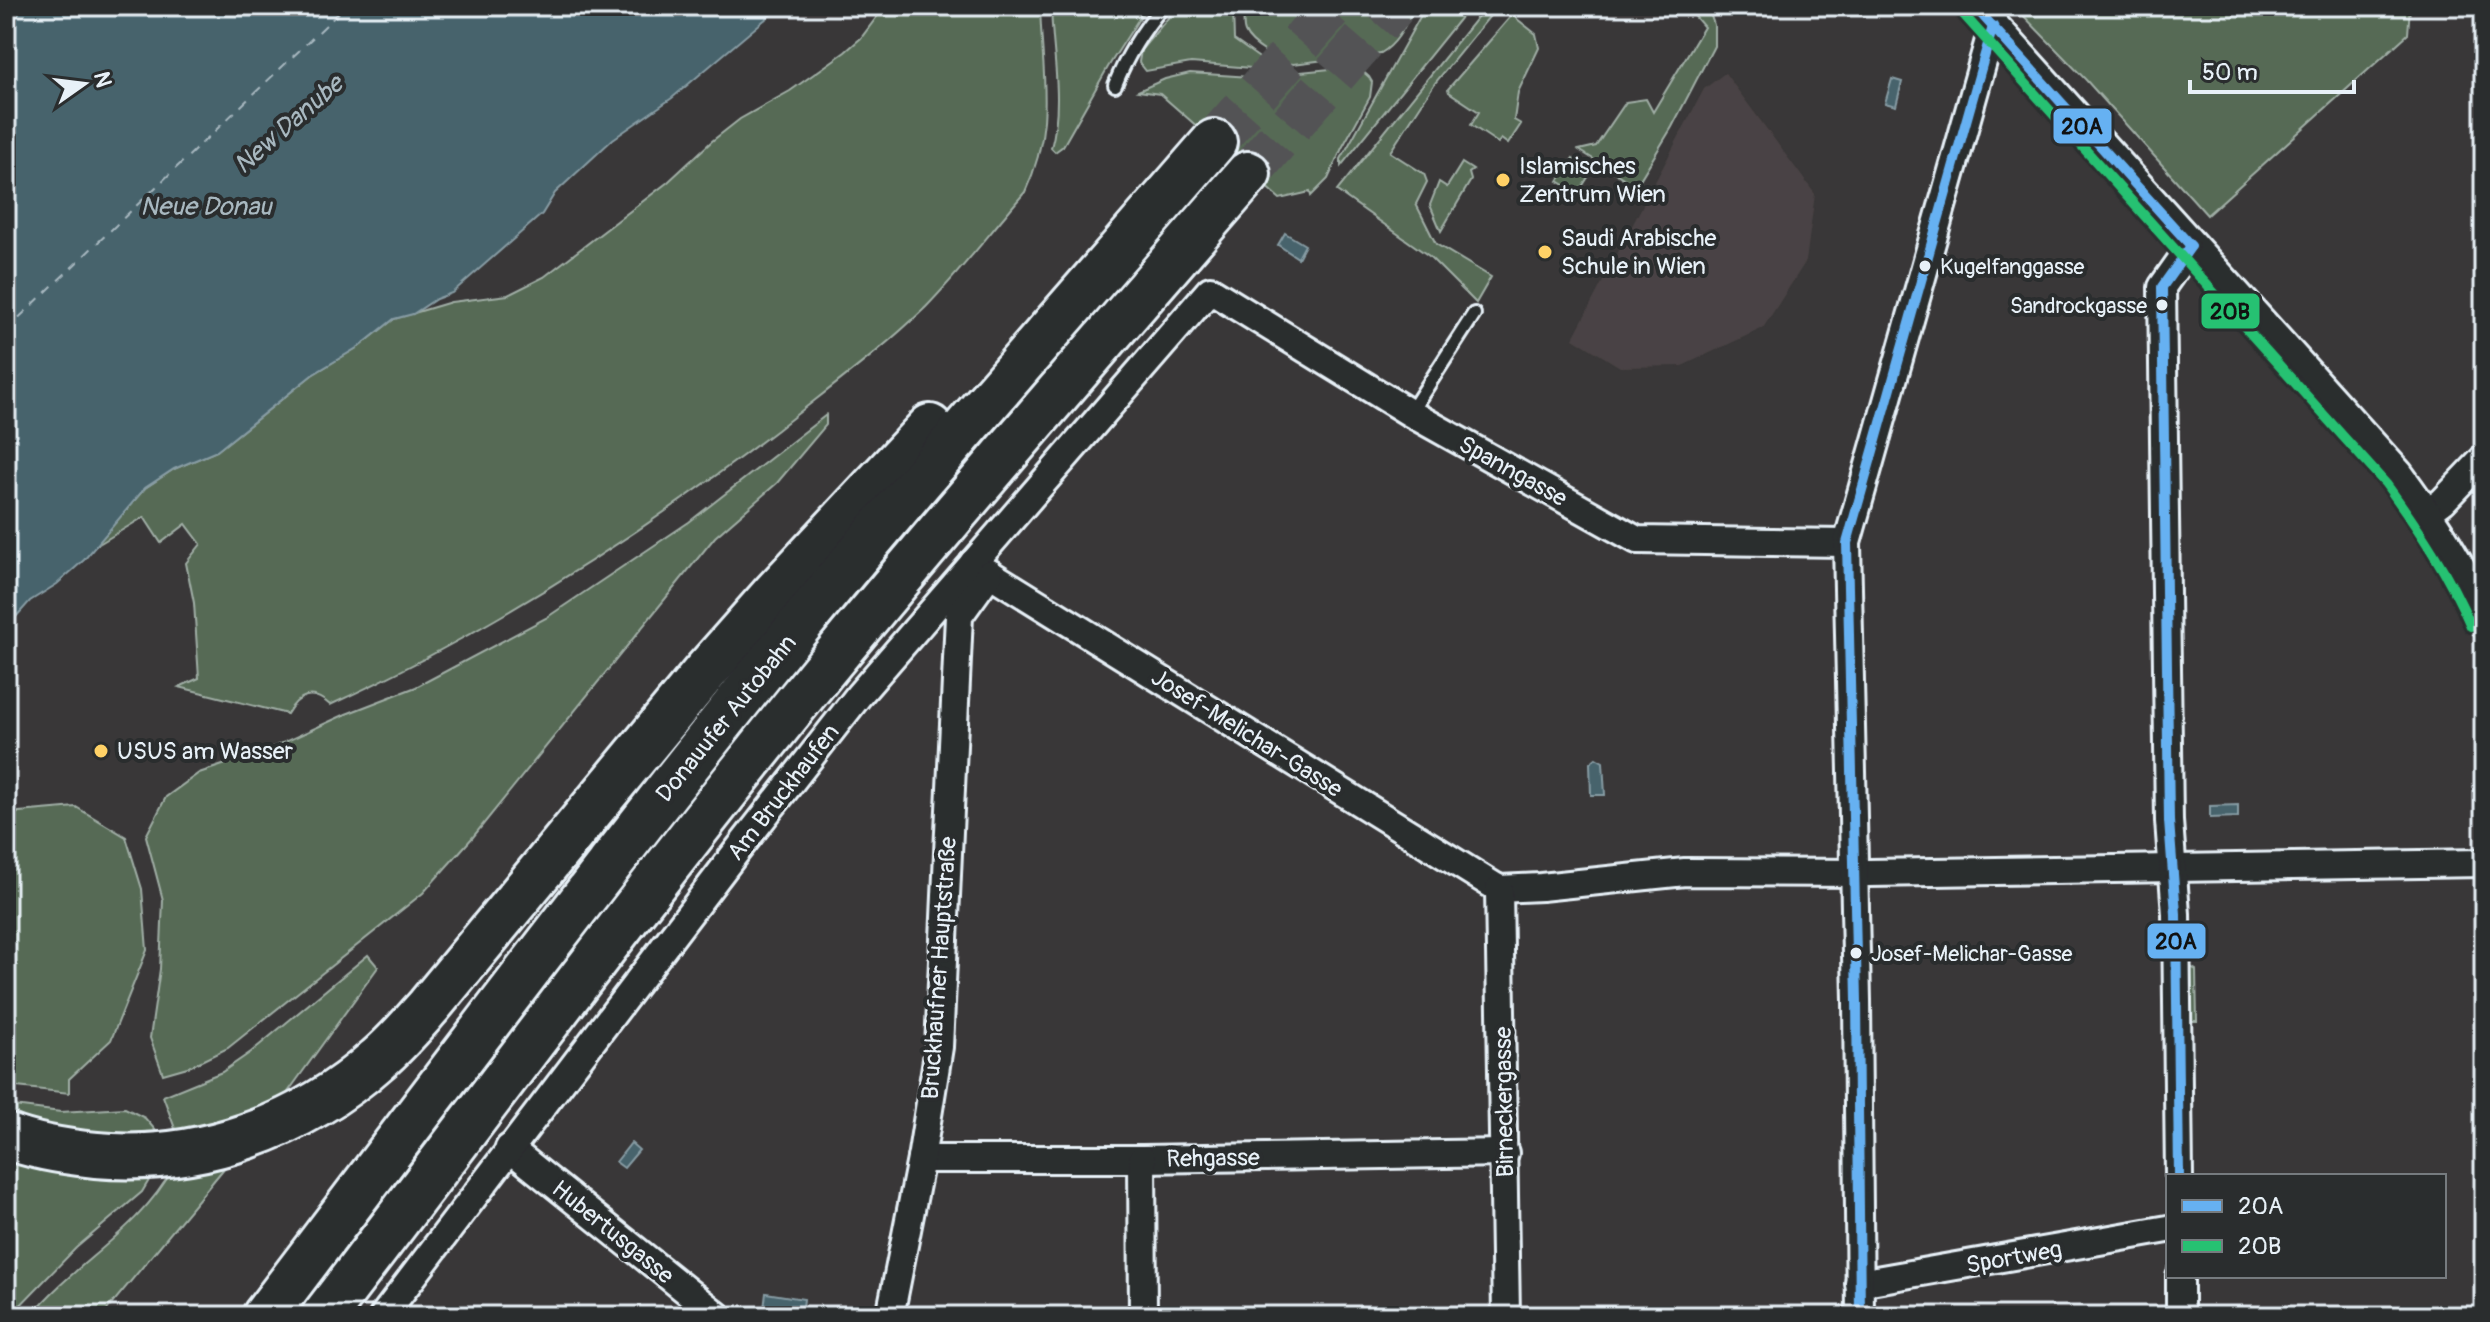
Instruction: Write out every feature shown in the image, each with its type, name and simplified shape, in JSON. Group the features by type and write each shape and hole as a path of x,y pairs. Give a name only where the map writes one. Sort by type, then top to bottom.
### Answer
{"highway":[{"name":"Donauufer Autobahn","path":"265,1316 616,856 757,677 880,529 1214,142"},
{"name":"Donauufer Autobahn","path":"329,1310 636,906 820,675 950,517 1248,174"},
{"path":"6,1136 77,1153 148,1157 207,1149 273,1126 330,1096 380,1058 458,973 706,671 774,594 946,410 1114,257"}],"street":[{"path":"1983,16 2397,475 2426,514 2472,592 2484,620"},
{"path":"1860,1316 1847,543 1983,16"},
{"path":"2179,1174 2176,914 2169,821 2162,287 2191,246"},
{"name":"Spanngasse","path":"981,568 1210,290 1410,413 1637,540 1847,543"},
{"path":"2426,514 2443,501 2484,458"},
{"path":"948,609 981,568"},
{"name":"Josef-Melichar-Gasse","path":"981,568 1499,889"},
{"name":"Am Bruckhaufen","path":"383,1316 859,695 948,609"},
{"name":"Bruckhaufner Hauptstraße","path":"890,1316 939,1047 948,609"},
{"path":"1499,889 1685,872 2173,869 2484,863"},
{"name":"Birneckergasse","path":"1499,889 1506,1316"},
{"name":"Hubertusgasse","path":"509,1148 718,1316"},
{"name":"Rehgasse","path":"921,1159 1505,1153"},
{"path":"1142,1159 1143,1316"},
{"name":"Sportweg","path":"1859,1283 2166,1229"},
{"path":"2180,1278 2180,1316"}],"lane":[{"path":"1115,85 1126,56 1163,6"},
{"path":"1410,413 1474,314"}],"shaded area":[{"path":"1725,73 1815,194 1806,261 1763,328 1682,366 1620,367 1573,338 1704,89"}],"green space":[{"path":"885,6 1040,6 1045,100 1041,145 1035,168 1025,192 926,307 890,340 777,430 671,508 505,614 389,677 330,705 317,697 306,696 296,702 287,714 179,687 199,678 194,603 186,563 201,544 186,524 161,543 144,517 94,547 145,488 174,469 217,451 312,375 360,346 394,319 451,302 508,295 544,277 668,182 740,119 790,91 845,52 861,38"},
{"path":"1051,6 1147,6 1063,146 1055,152 1051,148 1057,95"},
{"path":"1178,6 1233,6 1234,40 1265,62 1266,66 1252,68 1191,63 1146,71 1139,62 1141,50"},
{"path":"1245,6 1415,6 1397,38 1381,53 1293,64 1266,52 1248,37 1244,26"},
{"path":"1426,6 1470,6 1341,166 1341,159"},
{"path":"1486,6 1498,6 1435,83 1390,152 1424,174 1427,182 1416,204 1436,244 1491,277 1476,303 1429,256 1337,191"},
{"path":"1686,6 1708,7 1714,25 1714,46 1672,127 1636,186 1579,150 1596,146 1626,102 1646,99 1653,112 1704,27"},
{"path":"2014,6 2410,6 2408,34 2207,215 2086,80"},
{"path":"1512,15 1536,34 1539,48 1518,92 1514,120 1521,124 1508,144 1501,139 1498,143 1471,125 1479,112 1448,89"},
{"path":"1350,67 1361,70 1369,77 1372,82 1370,97 1328,179 1311,196 1310,192 1280,199 1160,94 1138,91 1165,79 1190,73 1251,77"},
{"path":"1573,158 1592,171 1578,193 1558,181"},
{"path":"1462,163 1473,170 1469,173 1471,180 1441,231 1430,205 1439,182 1447,187"},
{"path":"826,415 826,425 777,483 715,537 473,837 423,893 228,1048 191,1066 163,1074 150,1038 160,969 163,900 146,836 166,797 199,773 265,751 346,714 416,687 546,618 689,522"},
{"path":"76,807 126,837 142,889 147,950 111,1040 69,1079 69,1093 8,1086 6,819 19,812"},
{"path":"368,955 378,967 283,1099 219,1124 177,1134 163,1096 222,1072 251,1052"},
{"path":"2191,967 2196,970 2197,1021 2191,1021"},
{"path":"6,1105 61,1112 125,1108 145,1118 162,1138 125,1143 6,1124"},
{"path":"6,1148 155,1170 142,1192 76,1248 10,1316 6,1316"},
{"path":"235,1155 102,1316 31,1316 143,1210 173,1168"}],"water":[{"name":"Neue Donau","path":"6,6 781,6 672,98 613,139 555,193 542,214 452,293 413,314 394,319 360,346 312,375 217,451 174,469 145,488 84,560 57,584 30,601 6,628"},
{"path":"1892,79 1902,82 1896,106 1885,103"},
{"path":"1285,233 1305,245 1298,258 1278,245"},
{"path":"1596,758 1603,762 1605,795 1591,795 1590,763"},
{"path":"2238,805 2238,817 2210,818 2210,806"},
{"path":"631,1143 639,1150 624,1168 616,1162"},
{"path":"766,1293 804,1299 802,1315 764,1309"}],"ferry route":[{"path":"6,330 346,6"}],"tunnel":[{"path":"1214,142 1333,6"},
{"path":"1248,174 1394,6"}],"transit line":[{"name":"20A","path":"1974,6 2191,246"},
{"name":"20B","path":"1964,15 2386,484 2433,552 2471,626"},
{"name":"20A","path":"1860,1316 1847,543 1993,26"},
{"name":"20A","path":"2179,1174 2176,914 2169,821 2162,287 2191,246"}],"place":[{"name":"Islamisches Zentrum Wien","path":"1503,180"},
{"name":"Saudi Arabische Schule in Wien","path":"1545,252"},
{"name":"Kugelfanggasse","path":"1925,266"},
{"name":"Sandrockgasse","path":"2162,305"},
{"name":"USUS am Wasser","path":"101,751"},
{"name":"Josef-Melichar-Gasse","path":"1856,953"}],"water label":[{"name":"New Danube","path":"288,124"}]}
